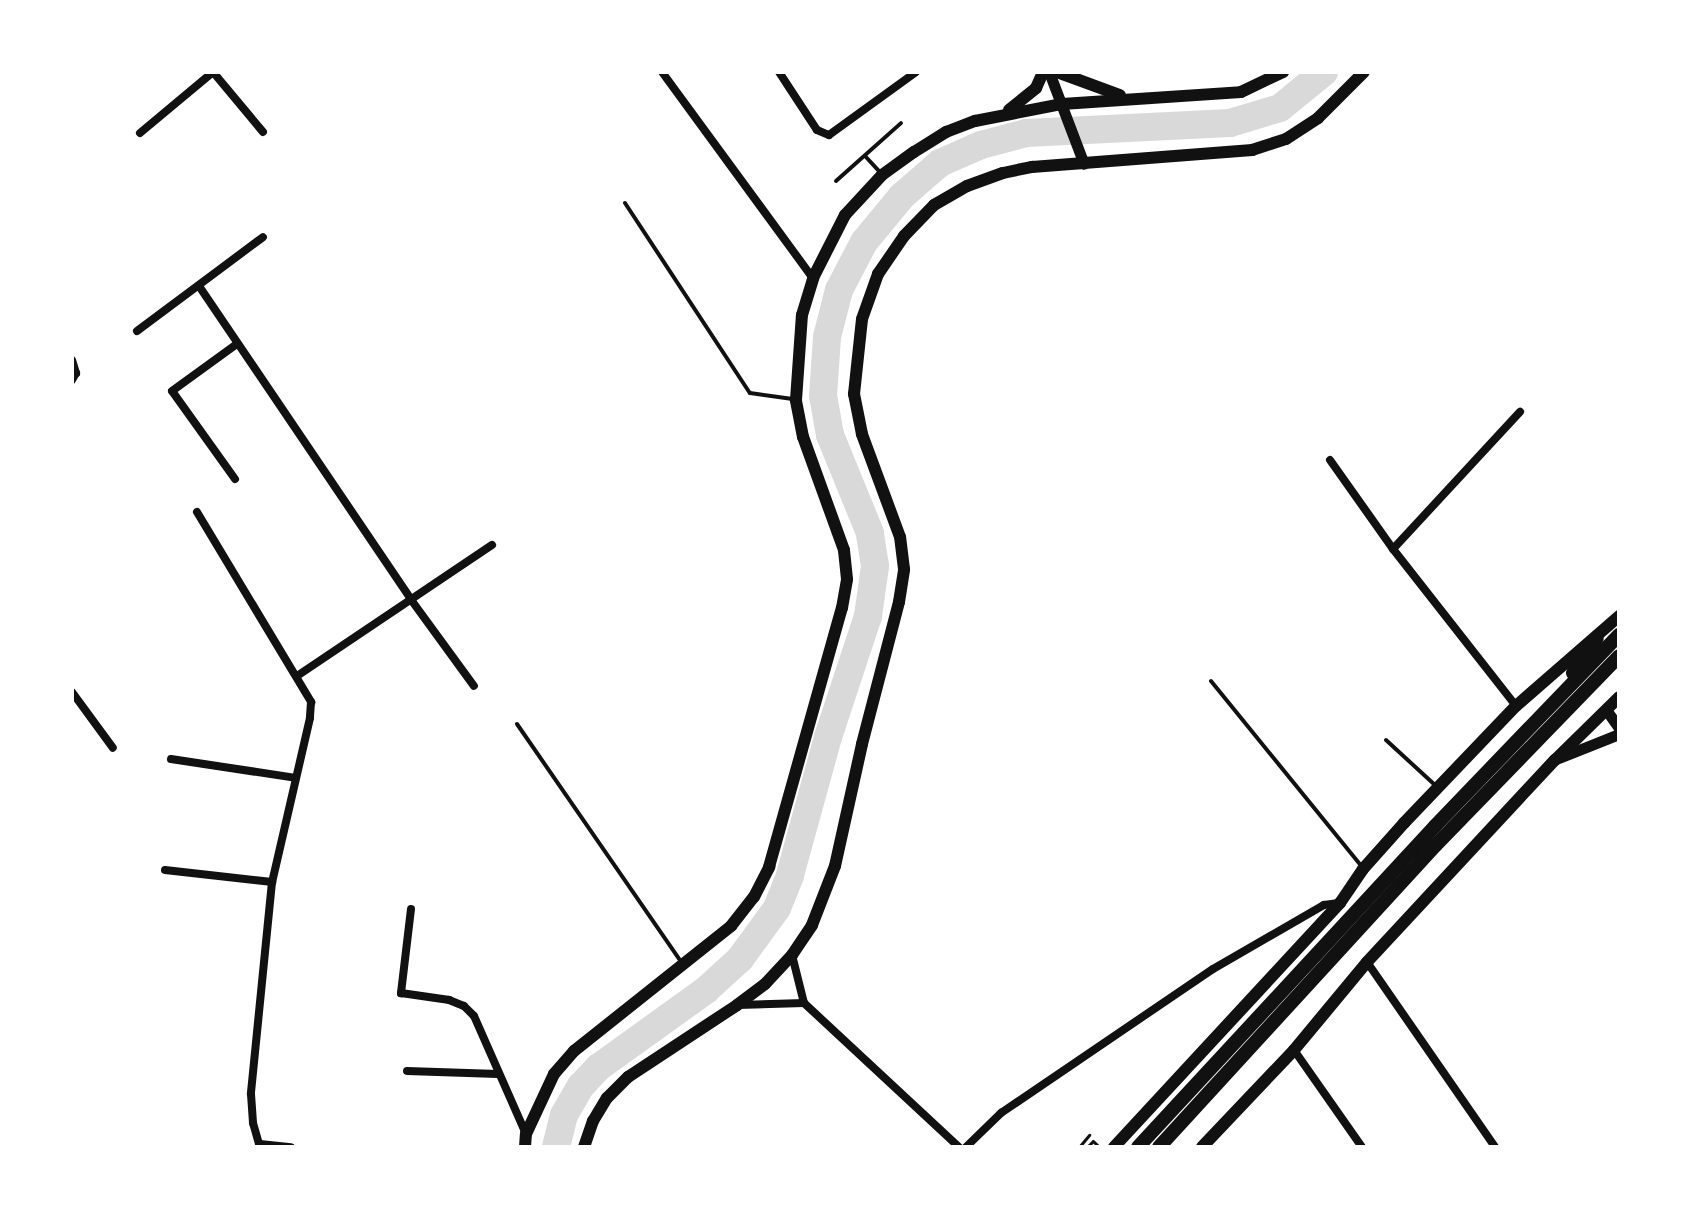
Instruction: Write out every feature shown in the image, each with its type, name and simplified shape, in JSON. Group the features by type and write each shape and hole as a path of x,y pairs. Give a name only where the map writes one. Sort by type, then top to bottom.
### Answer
{"highway":[{"path":"1138,1147 1435,826 1619,635"},
{"path":"1548,709 1597,638"},
{"path":"1159,1147 1436,845 1619,656"}],"main road":[{"path":"1007,112 1036,88 1043,72"},
{"path":"1057,72 1089,87 1131,98"},
{"path":"526,1140 554,1074 574,1051 731,926 754,897 769,867 842,608 847,579 844,550 803,437 796,400 802,315 813,278 845,215 882,175 946,132 1007,112 1063,109 1131,98 1241,92 1283,72"},
{"path":"584,1147 593,1121 607,1098 628,1077 737,1005 765,984 792,955 812,925 835,866 862,744 899,602 904,569 900,537 862,434 854,394 862,319 878,274 904,236 934,205 967,186 1032,167 1082,160 1252,150 1286,139 1318,118 1364,72"},
{"path":"1114,1147 1340,903 1363,869 1438,787 1516,706 1619,616"},
{"path":"1202,1147 1294,1050 1367,962 1555,760 1619,697"}],"street":[{"path":"140,133 213,72 263,132"},
{"path":"662,72 813,278"},
{"path":"779,72 817,130 829,135 916,72"},
{"path":"1049,72 1082,160"},
{"path":"137,331 263,237"},
{"path":"199,286 412,601 474,686"},
{"path":"235,479 172,391 237,344"},
{"path":"72,360 76,373 72,380"},
{"path":"1393,549 1520,412"},
{"path":"1330,460 1393,549 1516,706"},
{"path":"197,512 311,702 272,882 251,1094 260,1146 291,1147"},
{"path":"297,676 492,545"},
{"path":"74,699 113,748"},
{"path":"1555,760 1619,731 1607,711"},
{"path":"171,759 296,778"},
{"path":"165,870 272,882"},
{"path":"966,1147 1001,1113 1213,969 1324,905 1340,903"},
{"path":"411,909 401,993 464,1006 474,1016 526,1140"},
{"path":"792,955 804,1003 959,1147"},
{"path":"1367,962 1495,1147"},
{"path":"737,1005 804,1003"},
{"path":"1294,1050 1362,1147"},
{"path":"407,1071 498,1074"}],"lane":[{"path":"836,181 901,123"},
{"path":"864,156 882,175"},
{"path":"625,203 750,393 796,400"},
{"path":"1211,681 1363,869"},
{"path":"517,724 683,965"},
{"path":"1386,740 1438,787"}],"path":[{"path":"1079,1147 1089,1135"},
{"path":"1087,1147 1093,1141 1099,1147"}],"waterway":[{"path":"556,1147 564,1115 581,1086 599,1067 706,990 740,959 777,908 790,875 828,737 868,616 875,566 870,533 830,435 823,396 827,337 839,290 864,242 902,196 940,163 981,145 1026,133 1230,123 1280,108 1324,72"}]}
